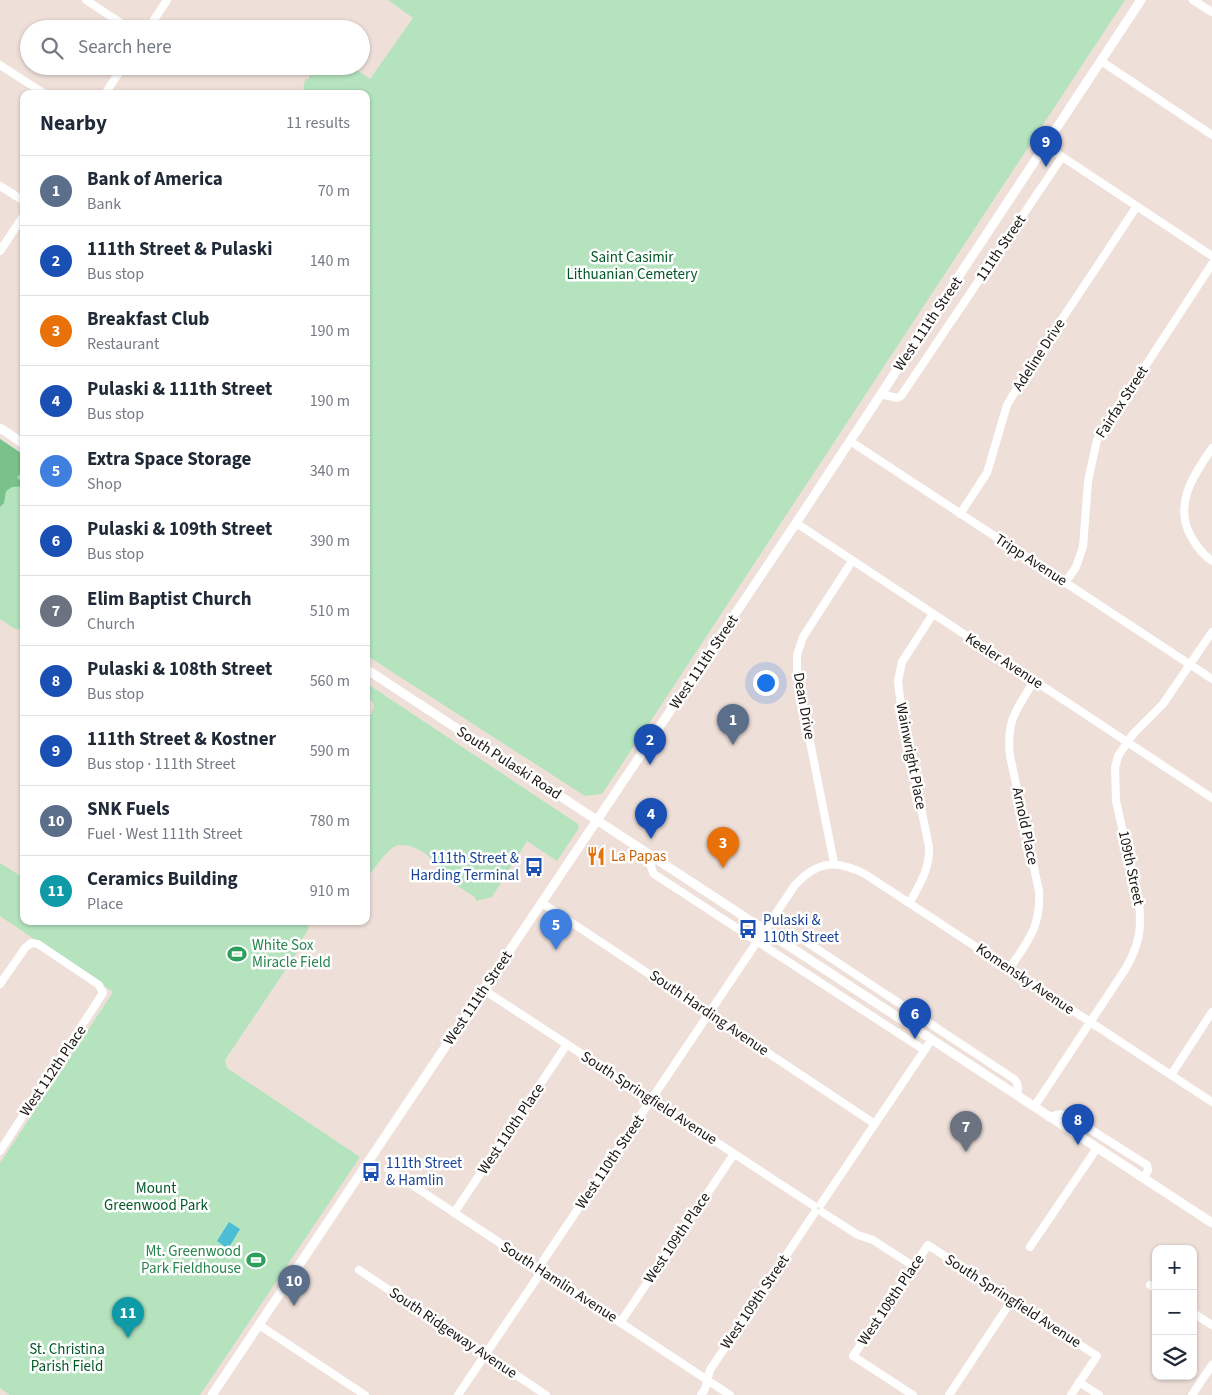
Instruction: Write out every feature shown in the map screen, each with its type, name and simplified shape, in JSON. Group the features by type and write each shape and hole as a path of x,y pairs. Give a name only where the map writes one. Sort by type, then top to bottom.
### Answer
{"main road":[{"name":"West 111th Street","path":"212,1395 796,524 1141,0"},
{"path":"0,428 20,441"},
{"name":"South Pulaski Road","path":"370,672 1212,1223"}],"street":[{"path":"86,0 116,20"},
{"path":"154,20 167,0"},
{"path":"1193,0 1212,12"},
{"path":"1101,61 1212,134"},
{"path":"0,65 39,90"},
{"path":"108,90 117,75"},
{"path":"1046,146 1212,256"},
{"name":"111th Street","path":"881,394 897,398 901,396 1062,157"},
{"path":"0,186 20,198"},
{"name":"Adeline Drive","path":"960,514 987,473 1007,405 1011,398 1137,206"},
{"path":"0,251 20,222"},
{"name":"Fairfax Street","path":"1066,583 1080,558 1083,548 1088,481 1097,440 1212,264"},
{"name":"Tripp Avenue","path":"850,441 1212,679"},
{"path":"1212,448 1189,485 1184,499 1184,510 1188,532 1201,552 1212,561"},
{"name":"Keeler Avenue","path":"796,524 1212,798"},
{"name":"Dean Drive","path":"834,863 797,676 797,655 807,630 852,561"},
{"name":"Wainwright Place","path":"910,902 925,876 930,854 902,715 898,681 902,662 933,614"},
{"name":"109th Street","path":"1034,1107 1126,968 1139,937 1141,919 1139,903 1116,801 1115,768 1118,756 1126,742 1163,704 1212,632"},
{"name":"Arnold Place","path":"1009,969 1029,940 1036,923 1039,907 1039,891 1010,756 1008,738 1015,711 1034,681"},
{"path":"652,857 651,867 654,874 924,1050"},
{"name":"Komensky Avenue","path":"834,863 851,867 865,874 910,902 1212,1102"},
{"name":"West 110th Street","path":"458,1395 537,1278 544,1261 795,885 805,874 821,866 834,863"},
{"name":"South Harding Avenue","path":"542,903 875,1124"},
{"path":"780,940 788,934 799,937 1014,1079 1018,1087 1016,1095"},
{"name":"West 112th Place","path":"0,1151 100,999 102,991 99,985 38,944 32,944 25,948 8,973"},
{"path":"0,968 8,973 0,984"},
{"name":"South Springfield Avenue","path":"484,990 858,1235 873,1240 913,1266"},
{"path":"1171,1075 1212,1012"},
{"name":"West 109th Street","path":"701,1395 705,1389 710,1370 932,1040"},
{"name":"West 110th Place","path":"454,1213 567,1044"},
{"name":"South Pulaski Road","path":"1049,1116 1061,1114 1072,1117 1147,1165 1148,1170 1144,1178"},
{"path":"1030,1247 1097,1148"},
{"name":"West 109th Place","path":"620,1323 734,1154"},
{"name":"South Hamlin Avenue","path":"388,1170 730,1395"},
{"name":"South Springfield Avenue","path":"928,1245 1097,1356 1080,1382"},
{"name":"West 108th Place","path":"913,1395 853,1356 928,1245"},
{"name":"South Ridgeway Avenue","path":"359,1270 546,1395"},
{"path":"949,1395 1012,1300"},
{"path":"1197,1316 1212,1325"},
{"path":"259,1325 365,1395"},
{"path":"1192,1395 1212,1365"},
{"path":"1071,1395 1080,1382 1099,1395"}],"green space":[{"name":"Saint Casimir Lithuanian Cemetery","path":"388,0 1125,0 602,794 585,796 370,658 370,90 303,90 305,79 309,79 309,75 364,75 370,79 413,18"},
{"path":"0,439 20,452 20,630 15,629 0,619"},
{"path":"0,439 20,452 20,474 17,477 20,480 20,486 12,487 6,491 4,503 0,507"},
{"path":"370,686 578,824 579,828 557,861 527,841 492,897 476,901 475,897 440,875 435,862 414,847 398,845 392,848 370,874 370,716 374,708 373,702 370,700"},
{"name":"Mount Greenwood Park","path":"0,863 20,876 20,925 309,925 308,930 296,949 298,951 225,1060 227,1068 360,1157 200,1395 10,1395 0,1388 0,1163 113,992 0,916"}],"water":[{"path":"229,1222 240,1229 228,1249 217,1241"}],"place":[{"name":"111th Street & Kostner","path":"1046,167"},
{"name":"Bank of America","path":"733,745"},
{"name":"111th Street & Pulaski","path":"650,765"},
{"name":"Pulaski & 111th Street","path":"651,839"},
{"name":"La Papas","path":"596,856"},
{"name":"111th Street & Harding Terminal","path":"534,867"},
{"name":"Breakfast Club","path":"723,868"},
{"name":"Pulaski & 110th Street","path":"748,929"},
{"name":"Extra Space Storage","path":"556,950"},
{"name":"White Sox Miracle Field","path":"237,954"},
{"name":"Pulaski & 109th Street","path":"915,1039"},
{"name":"Pulaski & 108th Street","path":"1078,1145"},
{"name":"Elim Baptist Church","path":"966,1152"},
{"name":"111th Street & Hamlin","path":"371,1172"},
{"name":"Mt. Greenwood Park Fieldhouse","path":"256,1260"},
{"name":"SNK Fuels","path":"294,1306"},
{"name":"Ceramics Building","path":"128,1338"}],"park label":[{"name":"St. Christina Parish Field","path":"67,1358"}]}
